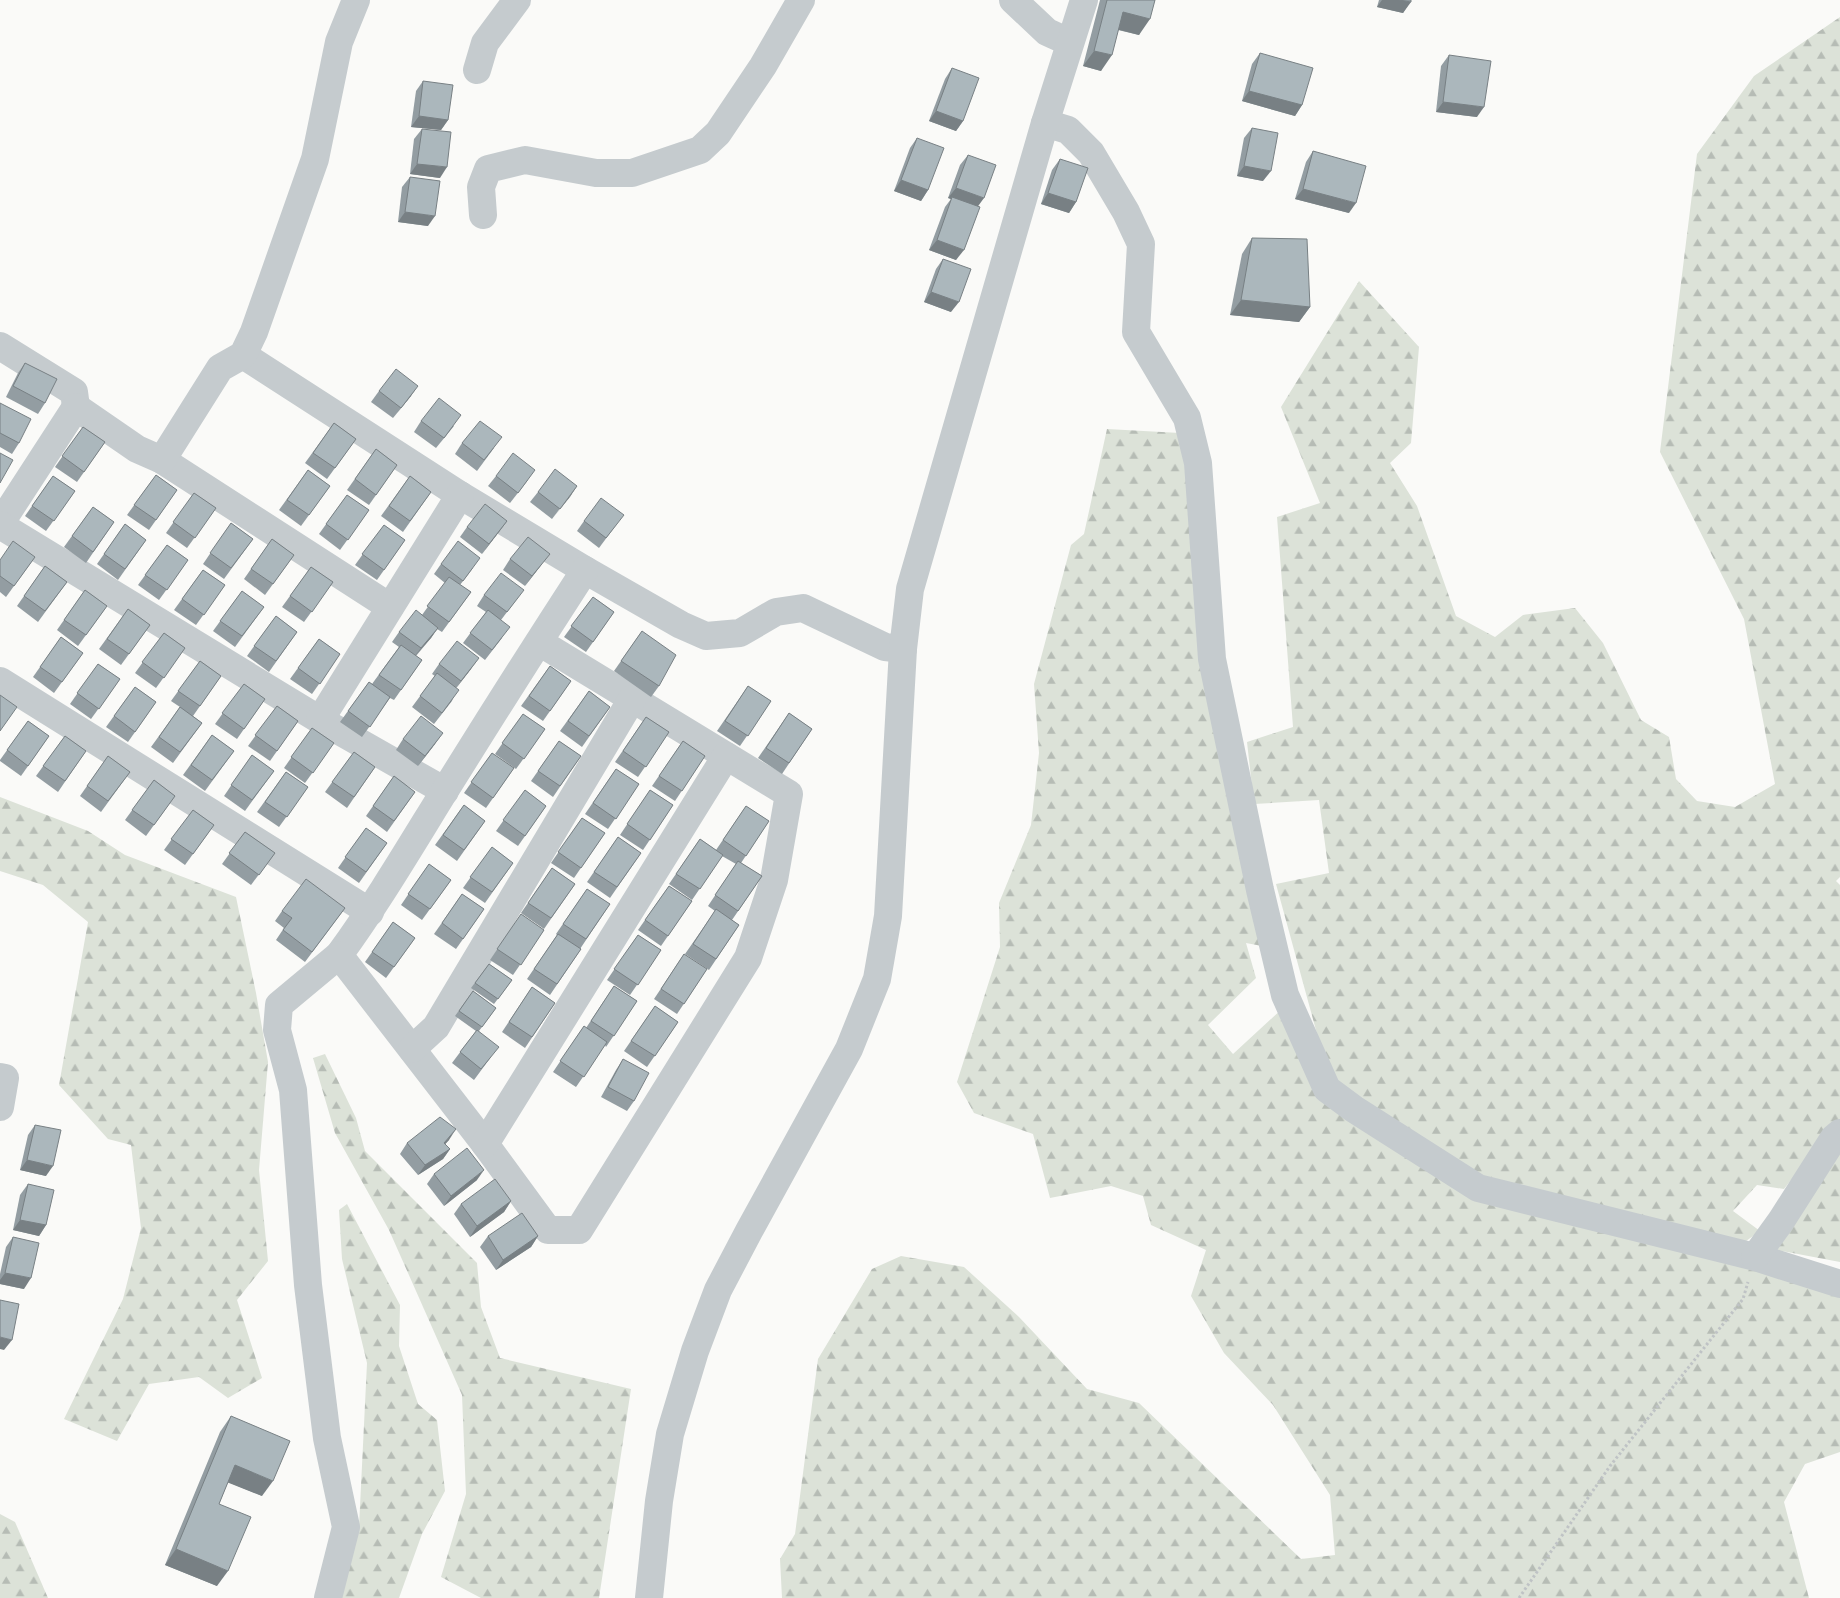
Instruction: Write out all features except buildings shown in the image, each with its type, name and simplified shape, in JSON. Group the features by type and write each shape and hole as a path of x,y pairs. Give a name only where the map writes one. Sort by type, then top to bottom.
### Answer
{"street":[{"path":"162,460 220,368 243,355 254,332 315,159 339,42 356,0"},
{"path":"477,70 485,43 517,0"},
{"path":"483,215 481,187 488,169 525,160 596,174 632,173 700,150 718,133 743,96 763,66 801,0"},
{"path":"1012,0 1047,32 1069,42"},
{"path":"649,1598 659,1501 670,1434 695,1351 718,1290 849,1049 877,979 888,916 903,649 910,589 1045,123 1069,42 1084,0"},
{"path":"1045,123 1068,130 1091,153 1126,212 1141,244 1136,332 1188,418 1198,463 1212,659 1260,890 1286,995 1327,1089 1354,1109 1478,1188 1755,1257 1840,1284"},
{"path":"0,346 74,392 76,407 0,524 320,720 444,791"},
{"path":"243,355 460,495 681,625 706,636 740,633 776,612 803,608 886,647 903,649"},
{"path":"76,407 137,449 162,460 390,607"},
{"path":"320,720 460,495"},
{"path":"328,1598 346,1527 327,1438 309,1295 293,1090 277,1030 279,1005 339,955 370,912 444,791 585,570"},
{"path":"339,955 485,1144 548,1230 579,1230 748,958 774,880 789,794 539,642"},
{"path":"0,681 370,912"},
{"path":"412,1049 436,1027 632,699"},
{"path":"485,1144 726,756"},
{"path":"0,1076 5,1078 0,1108"},
{"path":"1755,1257 1781,1221 1834,1138 1840,1133"}],"path":[{"path":"1519,1598 1610,1466 1743,1299 1755,1257"}],"green space":[{"path":"1840,17 1840,877 1836,881 1840,885 1840,1123 1826,1135 1784,1189 1757,1185 1733,1211 1760,1231 1735,1249 1480,1180 1331,1085 1276,884 1329,873 1319,800 1254,804 1247,742 1293,727 1277,517 1320,503 1281,407 1359,281 1419,347 1411,443 1390,463 1417,506 1456,616 1495,637 1523,615 1575,608 1603,643 1641,720 1669,737 1676,779 1697,801 1735,807 1775,784 1744,619 1660,452 1697,154 1754,76"},
{"path":"1107,429 1180,433 1262,946 1246,943 1256,978 1208,1025 1233,1054 1283,1008 1318,1094 1474,1197 1840,1293 1840,1452 1805,1464 1784,1502 1809,1598 782,1598 780,1559 795,1534 818,1359 872,1269 901,1256 964,1267 1019,1317 1087,1389 1139,1403 1301,1559 1335,1555 1330,1495 1273,1405 1224,1353 1191,1296 1206,1250 1151,1225 1143,1196 1111,1186 1050,1198 1033,1134 974,1113 957,1082 1000,947 999,903 1031,825 1039,753 1034,684 1071,545 1084,534"},
{"path":"0,797 88,831 125,855 236,897 256,993 268,1062 259,1170 268,1261 237,1300 262,1378 228,1398 199,1377 149,1384 117,1441 64,1419 123,1299 141,1228 131,1145 108,1139 59,1085 88,922 43,885 0,871"},
{"path":"325,1054 356,1118 365,1151 477,1263 481,1307 500,1358 631,1389 599,1598 481,1598 441,1577 466,1494 462,1395 389,1230 335,1133 313,1058"},
{"path":"1840,1149 1840,1262 1772,1249"},
{"path":"347,1204 400,1305 399,1346 418,1404 437,1420 445,1491 422,1534 399,1598 341,1598 359,1527 367,1363 342,1259 339,1210"},
{"path":"0,1514 15,1522 48,1598 0,1598"}]}
